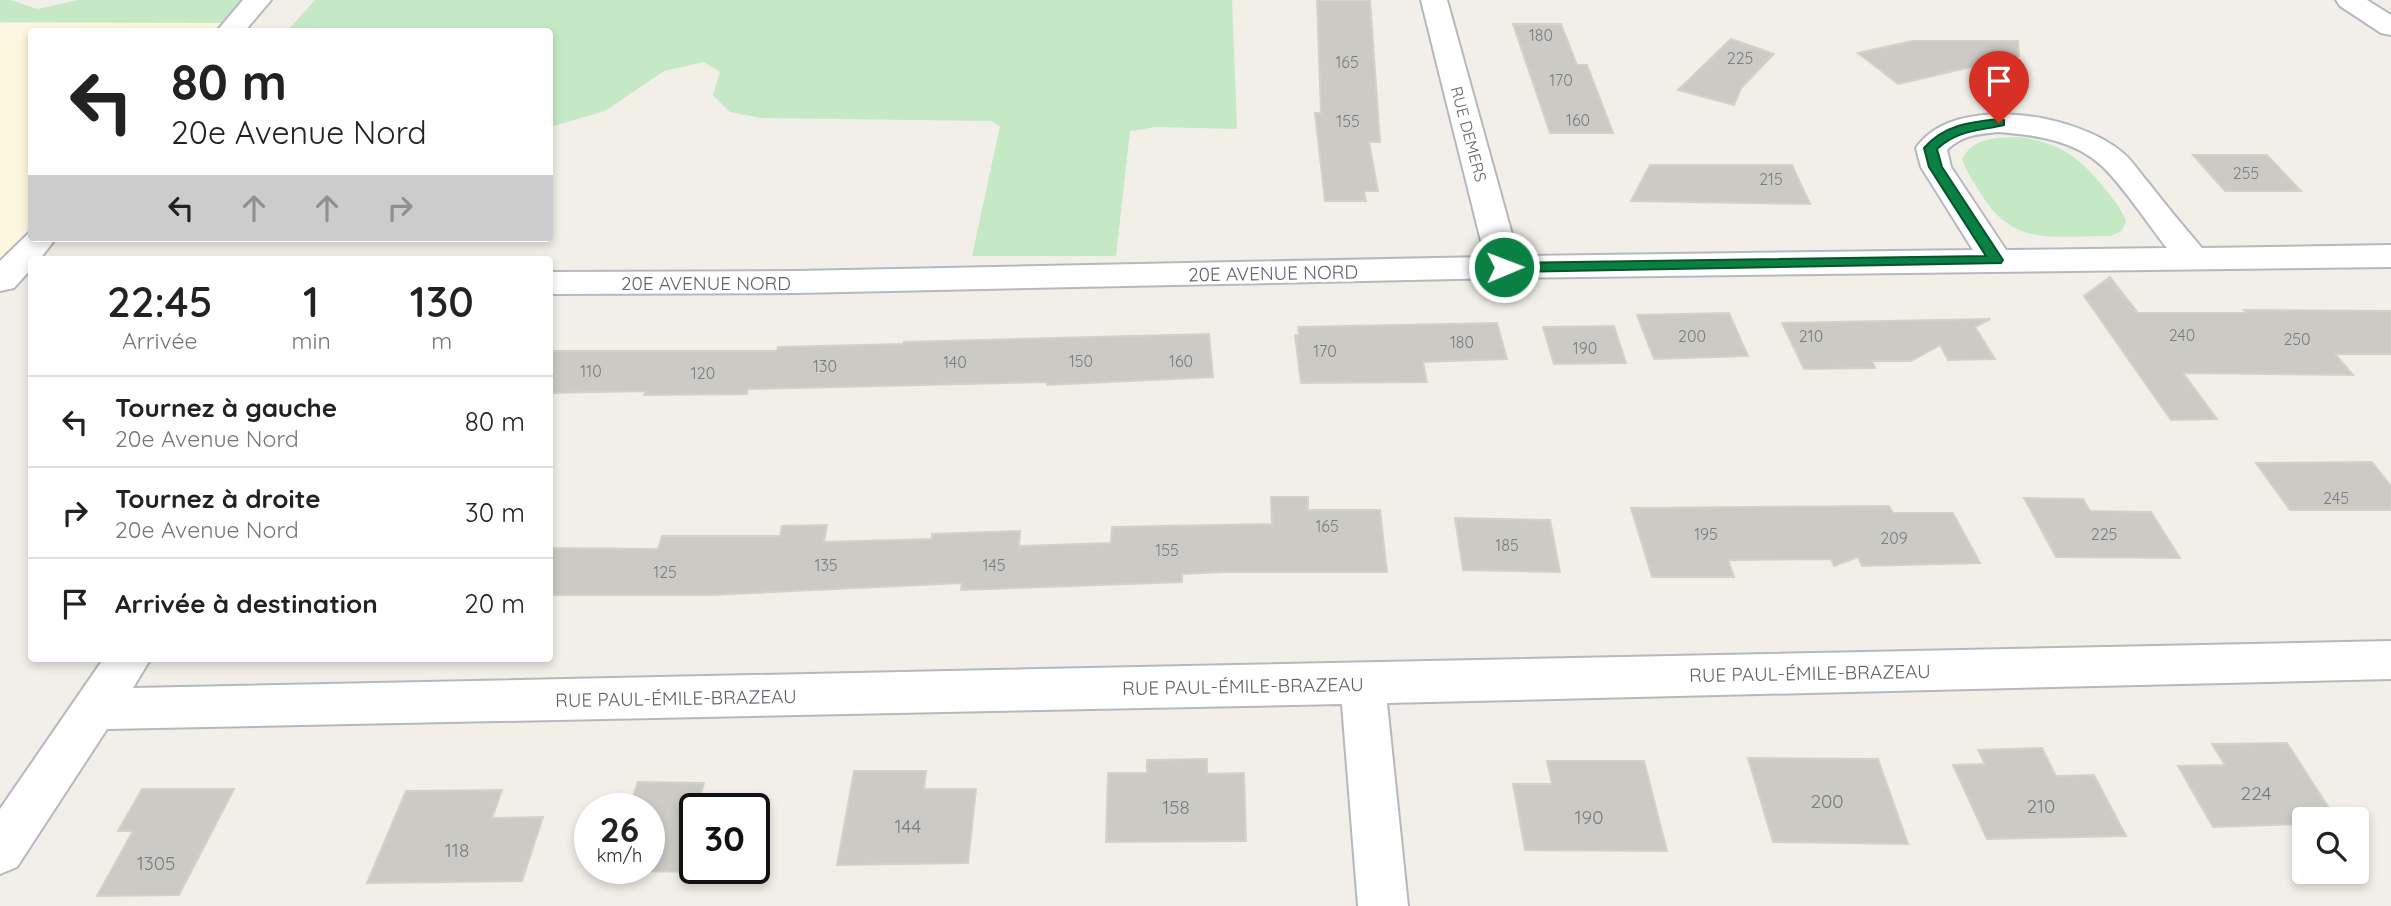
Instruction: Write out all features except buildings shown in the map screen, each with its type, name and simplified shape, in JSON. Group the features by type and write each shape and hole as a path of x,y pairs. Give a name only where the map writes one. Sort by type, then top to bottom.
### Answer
{"street":[{"path":"233,28 258,0"},
{"name":"RUE DEMERS","path":"1434,0 1504,267"},
{"path":"2349,0 2391,27"},
{"path":"1996,260 1936,167 1931,148 1945,135 1968,126 1999,123 2041,127 2081,141 2112,159 2193,259"},
{"path":"11,280 37,242"},
{"name":"20E AVENUE NORD","path":"553,283 810,282 1504,267 2391,256"},
{"name":"RUE PAUL-ÉMILE-BRAZEAU","path":"95,709 2391,660"},
{"path":"0,851 126,662"},
{"path":"1363,684 1383,906"}],"shaded area":[{"path":"0,23 236,23 232,28 28,28 29,242 0,281"}],"green space":[{"path":"0,0 11,0 37,9 78,0 245,0 224,23 0,22"},
{"path":"315,0 1232,0 1237,129 1156,127 1130,131 1116,256 972,256 1000,126 991,121 761,118 730,112 713,95 720,72 704,62 664,71 605,111 553,126 553,28 290,28"},
{"path":"2017,137 2055,146 2083,165 2105,188 2121,211 2126,221 2122,231 2110,236 2039,235 2009,224 1996,213 1974,183 1962,159 1973,146 1986,140"}],"route":[{"path":"1504,267 1996,260 1936,167 1931,148 1945,135 1968,126 1999,123"}]}
